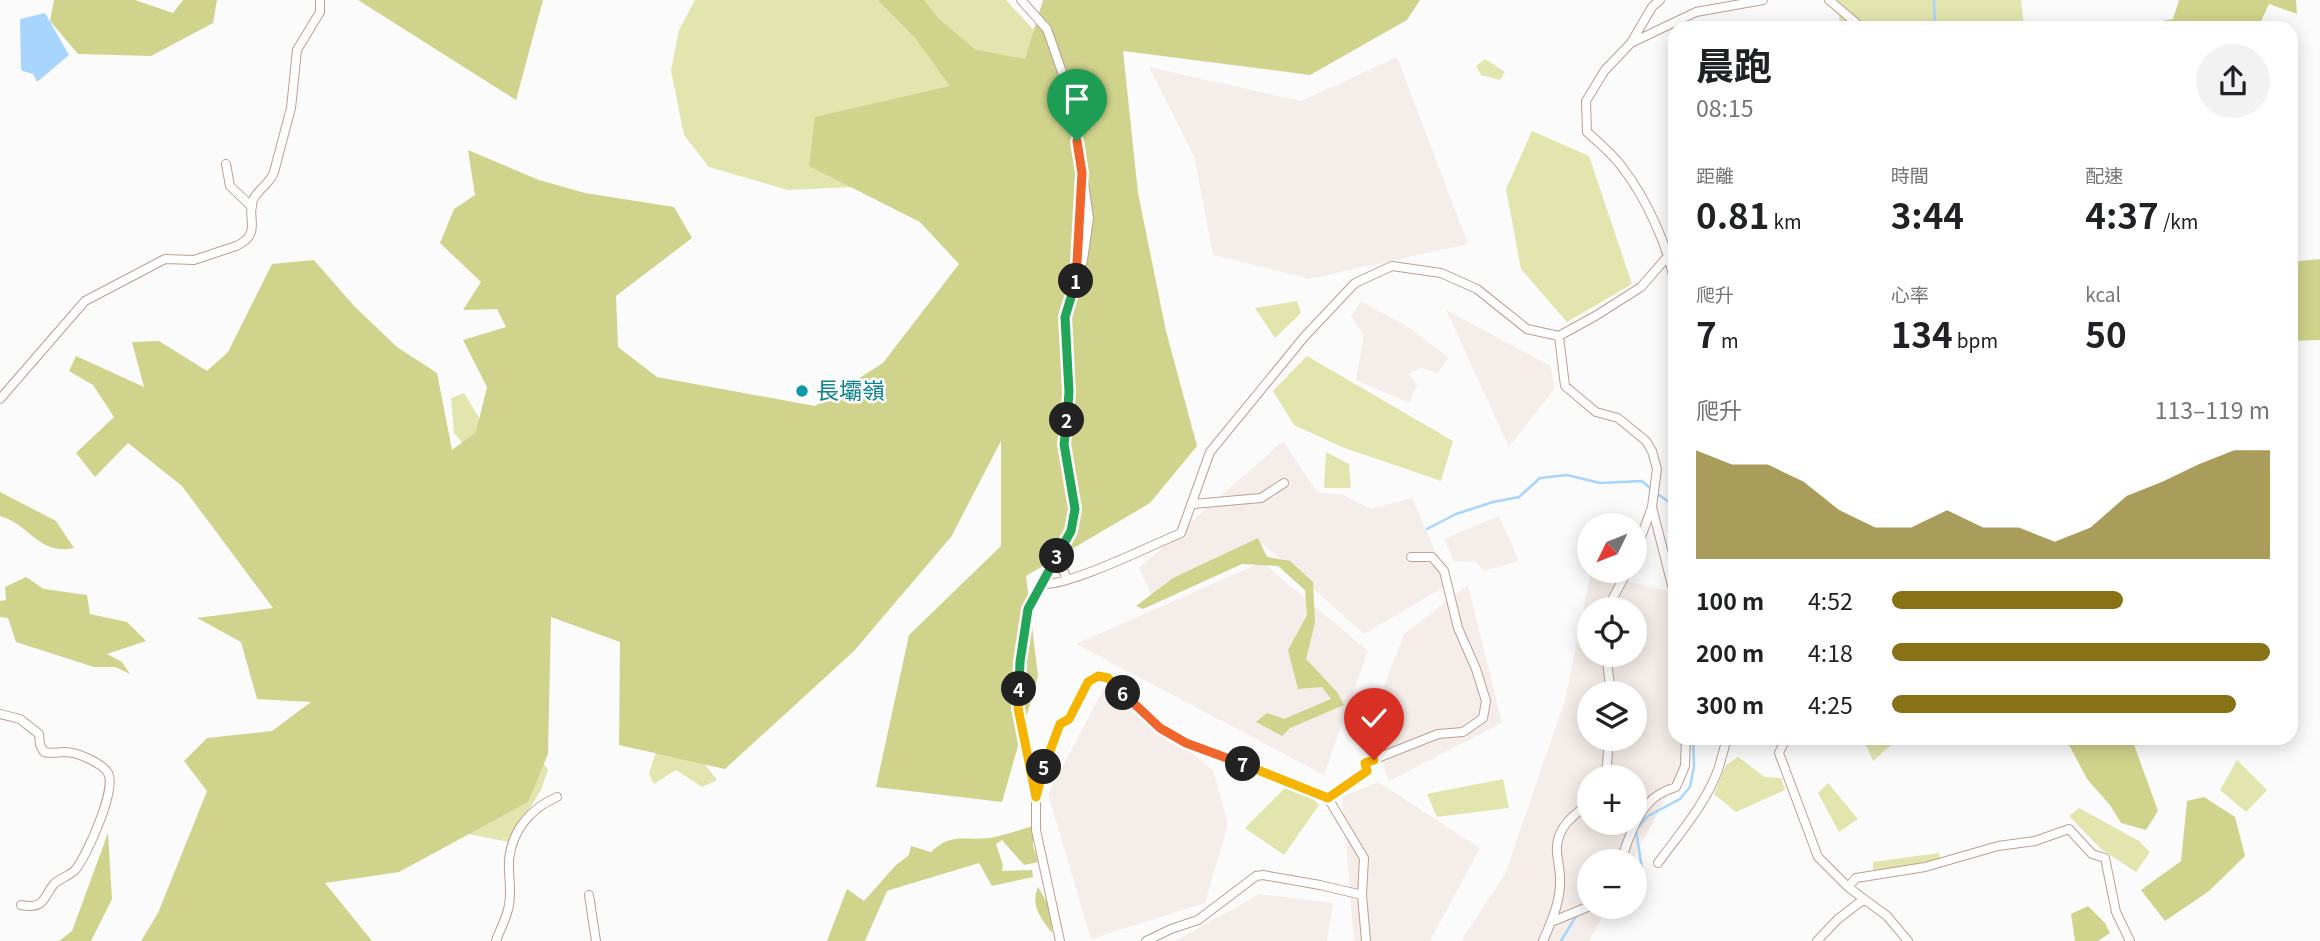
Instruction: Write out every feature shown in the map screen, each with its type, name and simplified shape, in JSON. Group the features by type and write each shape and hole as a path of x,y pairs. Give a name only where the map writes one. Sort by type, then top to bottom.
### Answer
{"street":[{"path":"0,399 85,301 165,259 194,260 243,243 253,227 254,198 272,180 291,108 297,51 320,12 320,0"},
{"path":"1021,0 1047,29 1072,102 1082,173 1077,279 1065,317 1069,392 1064,444 1075,509 1071,531 1028,609 1020,662 1018,708 1036,797 1036,830 1060,941"},
{"path":"1042,584 1099,568 1181,533 1210,452 1305,336 1355,283 1392,266 1441,273 1477,289 1527,329 1559,336 1641,287 1668,256 1647,206 1622,166 1587,132 1586,101 1605,71 1631,43 1652,6 1660,0"},
{"path":"1677,21 1696,12 1763,0"},
{"path":"1829,0 1853,21"},
{"path":"1631,43 1668,25"},
{"path":"226,164 230,186 252,207"},
{"path":"1559,336 1565,386 1596,412 1618,418 1646,441 1652,451 1657,469 1652,507 1647,521"},
{"path":"1193,504 1261,498 1284,483"},
{"path":"1652,507 1668,570"},
{"path":"1328,798 1367,771 1365,763 1438,734 1463,732 1483,718 1486,701 1476,668 1458,628 1444,570 1432,558 1411,557"},
{"path":"1053,563 1064,572 1067,579"},
{"path":"1036,797 1044,765 1060,724 1069,719 1088,682 1098,676 1108,678 1160,728 1186,743 1328,798 1364,858 1362,895 1366,941"},
{"path":"0,714 19,719 39,734 44,752 67,752 101,766 108,774 110,782 100,821 77,868 54,884 46,899 34,906 22,905"},
{"path":"1624,849 1646,806 1662,793 1676,788 1685,765 1686,745"},
{"path":"1658,863 1695,813 1717,772 1725,745"},
{"path":"1783,745 1779,753 1818,857 1848,887 1886,916 1908,941"},
{"path":"496,941 508,914 509,858 524,819 540,804 557,797"},
{"path":"1543,941 1558,904 1560,877 1556,851 1560,834 1577,811"},
{"path":"1848,887 1856,878 1925,867 1998,846 2035,841 2069,829 2092,854 2105,858 2116,912 2130,941"},
{"path":"1146,941 1198,920 1256,876 1320,884 1362,895"},
{"path":"589,895 596,941"},
{"path":"1817,941 1838,919 1864,899"},
{"path":"1551,922 1577,911"}],"shaded area":[{"path":"1397,57 1468,244 1309,279 1213,255 1194,156 1149,67 1301,101"},
{"path":"1361,301 1410,328 1449,358 1437,373 1421,368 1408,374 1417,385 1409,403 1356,380 1364,335 1351,317"},
{"path":"1446,310 1551,366 1554,389 1509,447"},
{"path":"1283,441 1317,492 1343,495 1371,509 1412,498 1449,584 1364,634 1262,543 1153,598 1139,568"},
{"path":"1499,516 1519,561 1484,571 1476,562 1454,561 1444,539"},
{"path":"1262,562 1368,651 1324,775 1076,644"},
{"path":"1589,583 1635,583 1668,591 1668,745 1683,745 1681,770 1647,833 1647,765 1577,765 1577,835 1646,835 1638,849 1577,849 1577,919 1601,919 1589,941 1461,941 1505,874 1565,700 1577,641 1577,667 1647,667 1647,597 1586,597"},
{"path":"1468,585 1502,723 1389,781 1369,726 1404,634"},
{"path":"1105,686 1213,770 1228,824 1205,903 1091,939 1048,794"},
{"path":"1378,782 1480,848 1430,941 1354,941 1342,797"},
{"path":"1260,894 1333,903 1327,941 1175,941"}],"green space":[{"path":"54,0 135,0 173,13 183,0 217,0 213,23 151,56 78,54 50,21"},
{"path":"358,0 543,0 516,100"},
{"path":"695,0 1006,0 1032,28 1048,51 917,184 788,190 709,167 684,135 671,70 679,30"},
{"path":"878,0 924,0 938,18 976,50 1025,59 1043,0 1420,0 1407,20 1310,75 1123,51 1138,193 1166,331 1197,446 1150,503 1026,576 1038,676 1002,802 876,787 909,635 1001,546 1001,441 951,537 854,651 725,769 619,745 620,642 551,617 548,754 528,802 399,872 325,883 372,941 141,941 158,913 207,791 184,761 207,738 272,731 311,702 257,699 241,642 197,618 273,608 182,486 128,443 95,477 76,453 114,417 93,385 69,371 76,356 144,387 132,342 159,341 207,371 228,352 272,264 314,260 354,306 397,347 437,373 452,450 476,432 487,387 463,340 506,327 497,309 463,310 481,282 440,243 454,209 475,195 468,150 539,180 585,193 674,207 692,238 616,296 618,347 657,377 815,406 883,363 959,264 920,222 809,166 815,117 950,86 915,38"},
{"path":"1838,0 2021,0 2023,21 1840,21"},
{"path":"2179,0 2296,0 2297,14 2269,4 2261,21 2162,21 2173,19"},
{"path":"1485,59 1505,72 1500,80 1481,75 1476,66"},
{"path":"1532,131 1589,156 1632,284 1567,322 1521,269 1506,189"},
{"path":"2320,259 2320,340 2298,341 2298,261"},
{"path":"1297,301 1301,313 1275,338 1255,308"},
{"path":"1307,356 1453,441 1441,481 1342,447 1294,425 1273,391"},
{"path":"464,393 486,429 479,462 454,433 451,398"},
{"path":"1326,452 1349,464 1351,488 1324,488"},
{"path":"0,492 56,521 74,548 52,547 0,516"},
{"path":"1258,538 1267,557 1290,561 1313,582 1315,623 1306,659 1337,692 1344,705 1290,728 1282,736 1256,722 1267,713 1284,719 1331,699 1322,687 1298,689 1288,650 1307,615 1305,590 1278,566 1242,564 1143,609 1136,606 1173,578"},
{"path":"26,577 44,589 87,595 90,614 127,622 146,641 107,654 122,662 130,674 115,667 94,667 16,642 8,618 0,617 0,601 6,600 5,587"},
{"path":"673,723 717,780 702,787 676,770 654,784 649,774 662,733"},
{"path":"1866,745 1891,745 1873,761"},
{"path":"2069,745 2134,745 2158,811 2146,830 2121,823 2110,805 2087,779"},
{"path":"533,747 548,770 541,790 509,842 458,832"},
{"path":"1738,757 1765,777 1781,778 1785,790 1736,812 1714,794 1726,765"},
{"path":"2237,760 2267,790 2246,812 2220,790"},
{"path":"1503,779 1509,808 1437,817 1427,794"},
{"path":"1828,783 1858,819 1839,832 1818,793"},
{"path":"1286,787 1306,792 1319,805 1284,855 1245,828"},
{"path":"2204,797 2235,817 2245,856 2209,891 2165,921 2141,890 2181,861 2187,801"},
{"path":"2079,808 2139,841 2150,852 2136,872 2101,849 2069,816"},
{"path":"1033,826 1033,846 1038,862 1024,865 1002,840 996,844 1003,865 1002,871 1032,870 1033,877 992,886 979,863 893,889 887,891 865,941 827,941 847,889 864,901 896,865 909,855 911,846 931,852 952,840 989,838"},
{"path":"108,833 112,899 91,941 59,941 72,931"},
{"path":"1939,853 1940,860 1873,872 1873,862"},
{"path":"1038,887 1051,909 1052,933 1036,906"},
{"path":"2088,906 2105,923 2110,933 2098,941 2075,941 2071,914"}],"water":[{"path":"45,13 69,55 37,82 33,74 22,71 21,68 20,19"}],"waterway":[{"path":"1934,0 1935,21"},
{"path":"1427,529 1456,514 1519,497 1540,478 1567,475 1600,483 1642,481 1651,489"},
{"path":"1656,493 1668,501"},
{"path":"1639,849 1636,830 1648,816 1680,799 1690,787 1694,766 1693,745"},
{"path":"1561,941 1577,915"}],"place":[{"name":"長壩嶺","path":"802,391"}],"route":[{"path":"1077,141 1082,173 1077,279 1065,317 1069,392 1064,444 1075,509 1071,531 1028,609 1020,662 1018,708 1036,797 1044,765 1060,724 1069,719 1088,682 1098,676 1108,678 1160,728 1186,743 1328,798 1367,771 1365,763 1374,760"}]}
